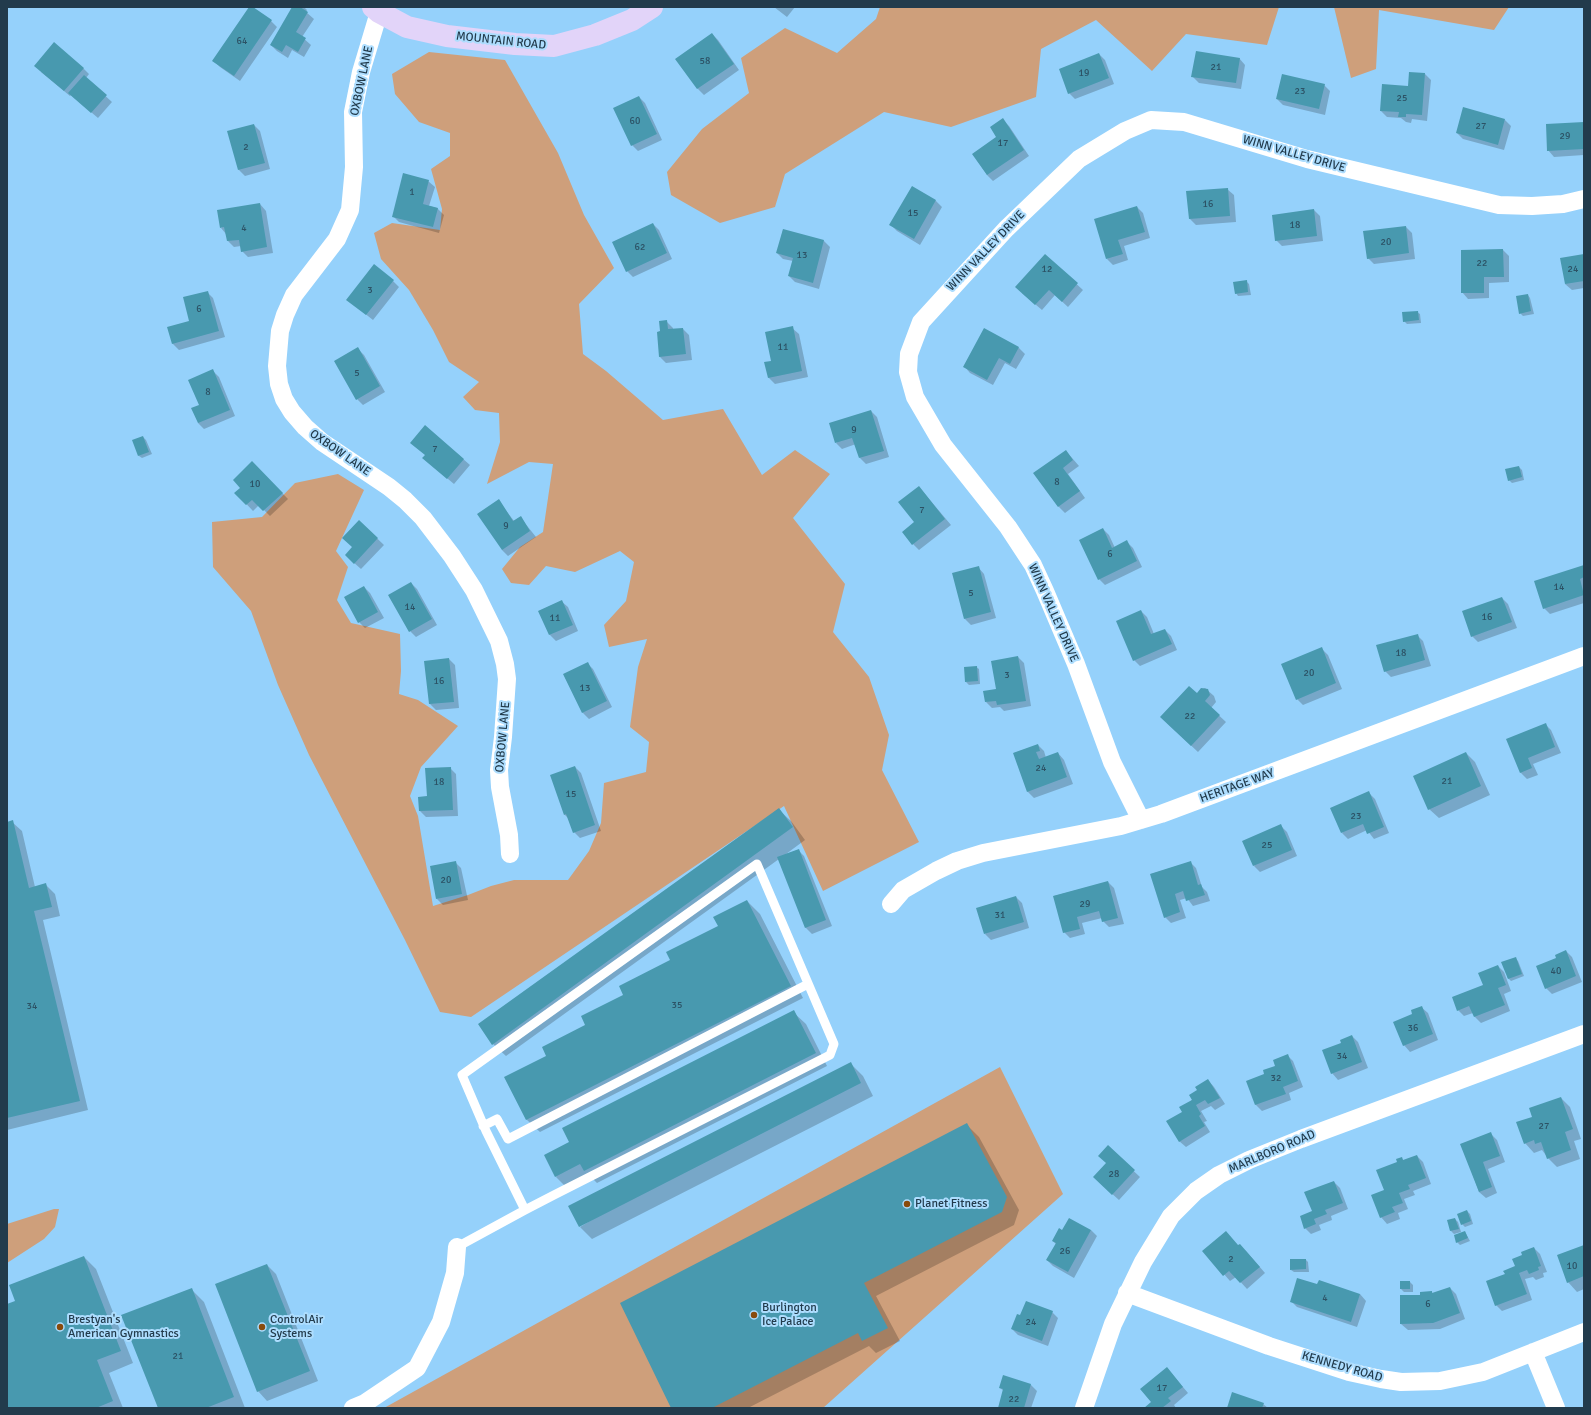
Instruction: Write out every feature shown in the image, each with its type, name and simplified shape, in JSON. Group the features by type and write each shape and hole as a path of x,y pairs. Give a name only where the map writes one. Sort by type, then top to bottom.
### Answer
{"street":[{"name":"MOUNTAIN ROAD","path":"376,10 407,27 447,36 515,44 554,46 595,35 632,20 652,7"},
{"name":"OXBOW LANE","path":"376,10 353,112 354,167 350,210 337,239 294,295 285,315 280,331 277,360 279,384 284,399 305,428 322,442 389,487 423,518 452,556 474,590 499,642 506,672 506,700 499,770 500,787 509,835 510,854"},
{"name":"WINN VALLEY DRIVE","path":"1141,820 1112,762 1076,664 1033,565 1008,527 943,445 915,397 908,372 909,354 921,322 1006,228 1079,159 1125,131 1151,120 1184,122 1307,159 1499,205 1532,206 1563,204 1584,199"},
{"name":"HERITAGE WAY","path":"891,904 903,890 957,861 982,853 1046,842 1121,826 1169,812 1584,656"},
{"name":"MARLBORO ROAD","path":"1084,1408 1114,1324 1127,1293 1143,1262 1171,1216 1196,1191 1219,1175 1249,1160 1301,1139 1584,1034"},
{"path":"353,1408 365,1403 417,1368 441,1322 455,1273 457,1247"},
{"name":"KENNEDY ROAD","path":"1127,1293 1269,1346 1349,1372 1401,1382 1421,1382 1460,1378 1482,1372 1584,1332"},
{"path":"1533,1352 1556,1408"}],"lane":[{"path":"457,1247 525,1210 830,1055 834,1044 757,864 462,1075 483,1126 525,1210"},
{"path":"483,1126 497,1119 508,1139 808,984"}],"shaded area":[{"path":"880,7 1279,7 1267,45 1186,34 1152,71 1096,20 1041,49 1036,97 951,127 884,112 785,174 775,207 720,223 671,195 667,172 702,129 749,93 741,58 785,28 837,53 876,19"},
{"path":"1334,7 1509,7 1494,30 1379,10 1376,69 1351,78"},
{"path":"429,52 505,60 558,153 584,215 614,268 579,304 583,354 606,371 663,420 723,409 762,475 795,450 830,474 793,518 845,584 833,632 869,677 889,735 882,770 919,842 823,891 784,806 471,1017 440,1012 405,940 309,755 278,685 251,611 213,567 212,522 262,517 295,483 338,474 364,490 336,551 348,567 337,600 351,623 400,634 401,671 399,694 418,700 458,726 421,767 410,796 418,816 433,906 491,886 514,880 568,880 589,851 601,823 604,783 646,772 649,742 630,727 638,667 647,639 609,647 604,625 626,601 634,562 620,551 575,572 546,566 529,585 511,583 502,569 520,547 543,532 553,464 529,462 487,484 500,442 499,413 475,410 463,397 479,382 449,362 433,330 409,290 381,259 374,233 392,223 440,230 442,209 431,169 450,156 450,133 419,122 395,94 392,74"},
{"path":"1000,1067 1063,1194 823,1408 384,1408"},
{"path":"54,1209 59,1209 55,1227 44,1239 7,1263 7,1224"}],"building":[{"path":"249,7 253,7 272,20 234,76 212,61"},
{"path":"292,7 300,7 308,12 296,32 306,38 298,52 286,45 282,52 270,45"},
{"path":"712,33 734,64 697,89 675,59"},
{"path":"54,42 84,68 64,91 34,66"},
{"path":"1196,51 1240,58 1236,83 1191,77"},
{"path":"1099,53 1109,78 1068,94 1059,69"},
{"path":"1409,72 1425,73 1422,115 1406,114 1406,117 1398,117 1399,112 1380,111 1382,84 1408,86"},
{"path":"1282,74 1325,84 1319,109 1276,99"},
{"path":"84,75 107,95 91,113 68,93"},
{"path":"639,96 657,134 631,146 613,108"},
{"path":"1463,107 1505,119 1498,145 1456,133"},
{"path":"1003,118 1024,150 987,175 972,154 996,137 990,127"},
{"path":"1584,122 1584,149 1547,151 1546,124"},
{"path":"254,124 265,163 238,170 227,131"},
{"path":"403,173 429,180 423,204 438,208 433,227 392,217"},
{"path":"912,186 936,200 914,239 889,225"},
{"path":"1228,188 1230,216 1189,219 1186,191"},
{"path":"260,203 267,247 241,252 239,240 227,241 224,227 220,228 217,210"},
{"path":"1137,206 1145,232 1118,240 1123,254 1106,259 1094,219"},
{"path":"1314,209 1317,236 1275,241 1272,215"},
{"path":"653,223 667,253 626,272 612,242"},
{"path":"1406,226 1409,253 1367,259 1363,231"},
{"path":"783,229 824,240 813,283 788,276 793,258 776,253"},
{"path":"1503,249 1504,277 1484,277 1484,293 1461,293 1461,250"},
{"path":"1045,254 1078,283 1062,302 1049,290 1035,305 1015,287"},
{"path":"1584,254 1584,281 1565,284 1560,258"},
{"path":"374,264 394,280 366,315 346,300"},
{"path":"1247,280 1248,292 1235,294 1233,282"},
{"path":"208,291 219,331 172,344 167,327 189,321 183,297"},
{"path":"1528,294 1531,311 1519,314 1516,296"},
{"path":"1418,311 1419,320 1403,322 1402,312"},
{"path":"667,320 668,329 683,328 686,354 659,357 657,332 660,331 659,321"},
{"path":"793,326 802,371 768,378 764,362 771,361 765,332"},
{"path":"984,328 1019,347 1010,364 999,358 987,380 963,367"},
{"path":"358,347 380,386 356,400 334,361"},
{"path":"213,369 230,410 198,423 191,408 199,405 188,380"},
{"path":"871,410 884,451 859,458 852,438 835,443 829,423"},
{"path":"425,425 464,459 447,479 422,458 425,455 410,443"},
{"path":"143,436 149,452 138,456 132,440"},
{"path":"1066,450 1073,460 1063,468 1080,491 1058,507 1033,473"},
{"path":"252,461 283,493 263,511 252,500 246,505 234,493 240,488 233,480"},
{"path":"1519,466 1522,477 1508,481 1505,469"},
{"path":"919,486 945,519 912,545 902,532 914,522 898,502"},
{"path":"499,499 513,521 521,516 530,531 502,550 477,514"},
{"path":"359,520 378,538 354,564 345,555 352,547 342,538"},
{"path":"1103,528 1112,548 1127,540 1137,561 1098,580 1079,540"},
{"path":"1584,565 1584,577 1580,579 1584,595 1543,609 1534,581"},
{"path":"979,566 991,612 964,619 952,573"},
{"path":"411,582 432,619 409,632 388,595"},
{"path":"364,586 378,612 358,623 344,597"},
{"path":"1502,597 1512,622 1471,637 1462,611"},
{"path":"562,600 573,625 549,635 538,611"},
{"path":"1141,610 1151,634 1165,629 1172,644 1133,661 1116,621"},
{"path":"1418,634 1425,660 1384,672 1376,645"},
{"path":"1322,647 1336,683 1296,700 1281,664"},
{"path":"1018,656 1026,701 997,705 996,701 985,702 983,691 996,689 991,661"},
{"path":"449,658 454,702 429,704 424,661"},
{"path":"588,662 607,701 582,713 563,674"},
{"path":"977,666 978,681 965,682 964,667"},
{"path":"1189,686 1197,693 1201,688 1208,689 1210,695 1205,701 1220,715 1191,746 1160,717"},
{"path":"1546,723 1555,747 1528,758 1532,768 1520,773 1506,739"},
{"path":"1038,744 1040,751 1036,752 1039,759 1058,752 1067,777 1027,792 1013,753"},
{"path":"1466,752 1481,786 1428,810 1413,776"},
{"path":"575,766 595,825 573,833 566,814 564,815 550,775"},
{"path":"451,767 453,810 419,811 418,797 427,796 425,768"},
{"path":"1369,791 1384,827 1367,834 1363,824 1341,833 1330,808"},
{"path":"779,808 793,827 492,1045 478,1024"},
{"path":"13,820 29,888 46,883 52,907 34,911 80,1101 7,1118 7,822"},
{"path":"1281,824 1292,850 1253,866 1242,841"},
{"path":"799,849 826,920 805,928 777,857"},
{"path":"456,861 462,894 436,899 430,866"},
{"path":"1191,861 1198,885 1201,884 1205,895 1186,901 1183,891 1175,894 1180,912 1164,918 1150,874"},
{"path":"1108,881 1118,918 1102,922 1099,911 1077,917 1080,929 1063,933 1053,896"},
{"path":"1016,896 1024,922 984,934 976,908"},
{"path":"747,900 791,986 526,1120 504,1077 546,1056 542,1047 585,1025 581,1016 623,995 619,986 670,960 666,952 718,926 713,917"},
{"path":"1566,950 1576,976 1545,989 1536,966 1556,958 1555,955"},
{"path":"1516,957 1522,974 1508,979 1501,962"},
{"path":"1498,965 1506,985 1498,988 1505,1005 1474,1017 1469,1006 1457,1011 1452,997 1483,985 1478,973"},
{"path":"1422,1006 1433,1034 1403,1046 1393,1022 1412,1014 1411,1010"},
{"path":"794,1010 816,1053 584,1171 580,1164 555,1177 544,1155 569,1142 562,1128"},
{"path":"1352,1035 1362,1062 1331,1074 1322,1050 1341,1043 1340,1040"},
{"path":"1288,1054 1298,1081 1283,1087 1286,1094 1255,1105 1246,1081 1264,1074 1263,1070 1275,1066 1273,1060"},
{"path":"851,1062 861,1083 579,1227 568,1206"},
{"path":"1208,1079 1220,1098 1208,1104 1205,1100 1196,1105 1201,1114 1199,1116 1205,1126 1179,1142 1166,1121 1182,1112 1179,1107 1192,1100 1189,1095 1197,1090 1195,1087"},
{"path":"1561,1097 1573,1129 1565,1132 1571,1150 1547,1159 1541,1142 1535,1144 1534,1140 1524,1144 1516,1122 1532,1117 1529,1108"},
{"name":"Burlington Ice Palace","path":"967,1123 1007,1197 1002,1212 864,1283 888,1328 862,1341 858,1333 712,1408 671,1408 620,1303"},
{"path":"1491,1132 1500,1156 1483,1162 1492,1187 1479,1192 1460,1144"},
{"path":"1108,1145 1135,1170 1112,1195 1093,1177 1106,1163 1098,1156"},
{"path":"1417,1155 1426,1178 1408,1185 1410,1189 1399,1193 1403,1203 1392,1207 1395,1212 1380,1218 1371,1195 1384,1190 1376,1170 1397,1162 1396,1159 1402,1157 1403,1160"},
{"path":"1334,1181 1343,1203 1325,1210 1327,1214 1314,1219 1316,1224 1304,1229 1300,1216 1312,1211 1304,1192"},
{"path":"1467,1210 1471,1221 1461,1225 1457,1214"},
{"path":"1069,1218 1091,1230 1068,1272 1046,1260 1056,1243 1052,1241 1059,1228 1062,1230"},
{"path":"1455,1218 1459,1229 1450,1231 1447,1220"},
{"path":"1226,1231 1238,1245 1240,1244 1260,1267 1240,1283 1229,1271 1223,1276 1202,1251"},
{"path":"1465,1231 1468,1238 1456,1243 1454,1235"},
{"path":"1584,1245 1584,1276 1567,1283 1557,1255"},
{"path":"1534,1247 1541,1266 1538,1267 1539,1270 1529,1274 1527,1270 1519,1273 1527,1294 1495,1306 1486,1281 1505,1274 1503,1271 1515,1266 1512,1259 1522,1255 1521,1252"},
{"name":"Brestyan's American Gymnastics","path":"84,1256 121,1351 97,1360 113,1401 96,1408 7,1408 7,1304 15,1301 9,1285"},
{"path":"1290,1259 1306,1259 1306,1269 1290,1270"},
{"name":"ControlAir Systems","path":"267,1264 310,1371 257,1392 215,1284"},
{"path":"1297,1278 1317,1284 1319,1280 1360,1294 1351,1322 1290,1302"},
{"path":"1400,1281 1410,1281 1410,1289 1400,1289"},
{"path":"1450,1287 1460,1313 1433,1323 1400,1324 1400,1295 1420,1295 1420,1292 1432,1291 1432,1293"},
{"path":"192,1288 234,1397 206,1408 158,1408 121,1315"},
{"path":"1026,1301 1053,1311 1042,1341 1011,1329 1017,1314 1020,1315"},
{"path":"1167,1367 1183,1387 1168,1398 1171,1401 1162,1408 1144,1408 1151,1402 1140,1389"},
{"path":"1003,1375 1031,1384 1024,1408 998,1408 1003,1389 999,1388"},
{"path":"1232,1392 1264,1403 1262,1408 1227,1408"}],"place":[{"name":"Planet Fitness","path":"907,1204"},
{"name":"Burlington Ice Palace","path":"754,1315"},
{"name":"Brestyan's American Gymnastics","path":"60,1327"},
{"name":"ControlAir Systems","path":"262,1327"}]}
